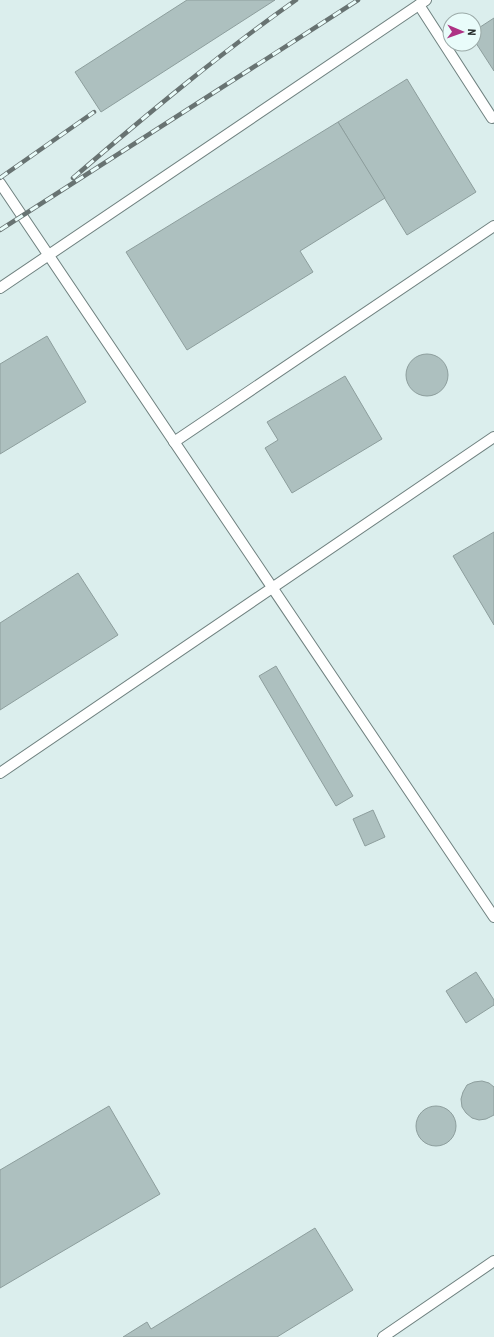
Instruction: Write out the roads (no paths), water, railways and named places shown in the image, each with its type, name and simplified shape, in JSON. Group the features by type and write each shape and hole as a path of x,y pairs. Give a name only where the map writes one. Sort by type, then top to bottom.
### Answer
{"lane":[{"path":"0,288 422,3 493,118"},
{"path":"0,184 494,916"},
{"path":"174,442 494,226"},
{"path":"0,773 494,437"},
{"path":"383,1337 494,1261"}],"railway":[{"path":"73,178 182,86 238,42 296,0"},
{"path":"0,230 358,0"},
{"path":"0,178 94,112"}]}
